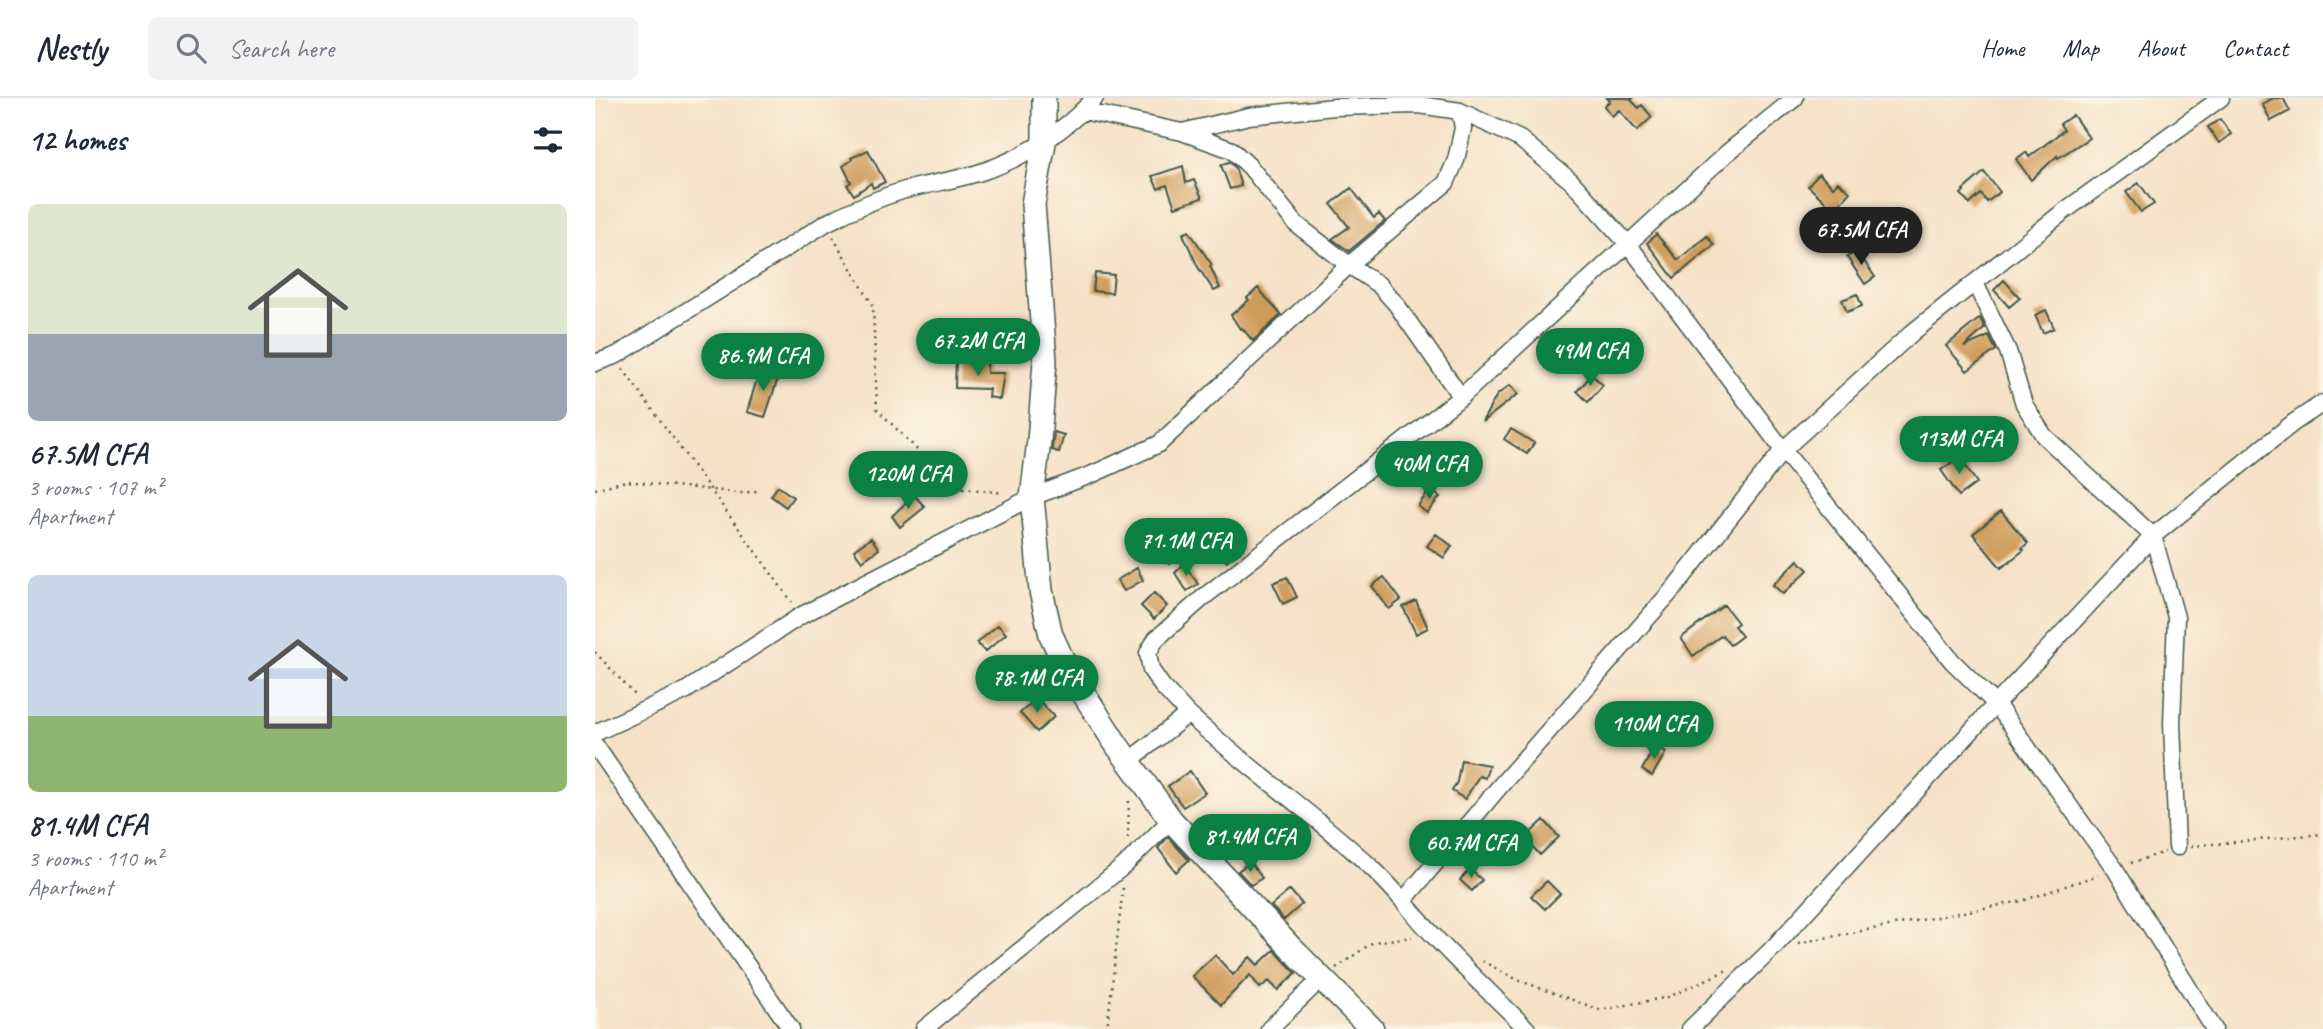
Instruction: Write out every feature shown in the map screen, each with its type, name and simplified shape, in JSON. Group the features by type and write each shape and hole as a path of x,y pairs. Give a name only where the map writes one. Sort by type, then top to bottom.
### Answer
{"main road":[{"path":"1044,98 1044,143 1033,204 1045,373 1032,497 1041,592 1051,635 1064,663 1171,820 1372,1029"}],"street":[{"path":"595,363 617,355 846,212 907,190 986,170 1044,143 1095,98"},
{"path":"1527,1029 1432,935 1404,900 1367,863 1308,811 1188,714 1151,670 1148,653 1156,639 1205,596 1461,397 1727,153 1795,98"},
{"path":"1404,900 1675,587 1783,450 1913,332 2134,158 2221,98"},
{"path":"1182,132 1249,116 1334,107 1419,105 1460,111 1520,139 1571,181 1628,244 1783,450 1952,661 1996,704 2115,869 2214,1029"},
{"path":"1083,111 1182,132 1232,150 1250,167 1296,224 1379,285 1396,304 1461,397"},
{"path":"595,733 685,691 802,615 1032,497 1093,474 1159,444 1349,265 1446,183 1456,160 1463,128 1460,111"},
{"path":"1975,283 2008,351 2024,404 2045,436 2153,536 2176,617 2172,723 2177,847"},
{"path":"1689,1029 1773,948 2153,536 2293,423 2323,403"},
{"path":"1129,761 1188,714"},
{"path":"595,746 791,1029"},
{"path":"924,1029 1125,865 1171,820"},
{"path":"1269,1029 1322,978"}],"path":[{"path":"826,223 873,306 877,409 954,487 1032,497"},
{"path":"617,355 624,370 802,615"},
{"path":"859,460 931,465"},
{"path":"595,489 626,481 741,493 757,491"},
{"path":"595,652 646,708"},
{"path":"1107,1029 1128,835 1129,761"}],"building":[{"path":"1607,98 1633,98 1631,100 1639,108 1642,105 1652,117 1637,131 1619,110 1612,116 1604,106 1610,101"},
{"path":"2273,98 2283,98 2290,111 2271,121 2262,104"},
{"path":"2073,115 2089,138 2058,158 2057,156 2031,180 2016,159 2026,152 2029,157 2064,130 2060,124"},
{"path":"2220,119 2231,134 2219,143 2208,127"},
{"path":"868,150 885,182 873,188 871,183 854,195 847,185 851,182 843,166 852,160 851,158"},
{"path":"1229,162 1235,167 1241,186 1230,189 1221,165"},
{"path":"1183,166 1186,183 1194,180 1202,198 1175,207 1167,185 1158,189 1152,176"},
{"path":"1984,172 2000,192 1987,202 1981,194 1970,204 1961,194"},
{"path":"1819,174 1833,187 1838,182 1850,192 1834,210 1808,186"},
{"path":"2139,183 2154,204 2141,212 2126,192"},
{"path":"1351,188 1374,218 1379,214 1385,221 1349,251 1332,239 1349,227 1331,204"},
{"path":"1189,231 1212,265 1210,266 1220,288 1214,291 1198,267 1183,234"},
{"path":"1656,234 1678,260 1707,236 1714,245 1674,278 1647,243"},
{"path":"1857,251 1875,277 1865,284 1847,257"},
{"path":"1095,273 1114,275 1112,293 1093,291"},
{"path":"2004,280 2020,298 2009,307 1994,290"},
{"path":"1258,288 1281,315 1253,341 1240,329 1231,315 1249,300 1247,298"},
{"path":"1857,294 1862,306 1847,312 1842,300"},
{"path":"2046,310 2054,328 2043,333 2035,315"},
{"path":"1980,318 1985,328 1964,347 1989,336 1996,350 1967,371 1946,346"},
{"path":"956,360 987,361 987,373 1004,373 1000,399 988,397 989,389 955,388"},
{"path":"760,369 779,375 765,417 747,412"},
{"path":"1592,375 1603,385 1588,402 1577,391"},
{"path":"1510,385 1518,394 1482,422 1497,395"},
{"path":"1511,429 1534,443 1527,454 1504,439"},
{"path":"1054,432 1064,435 1059,452 1052,450"},
{"path":"1960,457 1977,483 1959,496 1941,470"},
{"path":"778,486 793,497 786,507 771,496"},
{"path":"1430,489 1440,497 1427,513 1418,506"},
{"path":"914,495 925,507 900,527 892,516"},
{"path":"2001,511 2028,543 2022,548 2024,550 2001,568 1973,534"},
{"path":"1168,528 1173,535 1180,529 1191,545 1178,554 1181,558 1169,564 1165,563 1150,541"},
{"path":"1436,534 1452,546 1444,558 1427,546"},
{"path":"871,538 879,549 862,561 854,550"},
{"path":"1235,538 1243,549 1226,561 1219,551"},
{"path":"1798,560 1808,570 1783,594 1773,585"},
{"path":"1184,564 1198,584 1187,591 1175,573"},
{"path":"1137,568 1143,580 1124,591 1117,580"},
{"path":"1287,577 1297,597 1283,604 1273,583"},
{"path":"1384,577 1401,600 1389,609 1372,586"},
{"path":"1154,593 1167,606 1154,619 1141,606"},
{"path":"1416,601 1428,628 1416,634 1403,607"},
{"path":"1724,605 1738,623 1734,626 1742,636 1730,645 1722,635 1693,656 1681,638"},
{"path":"998,625 1006,634 985,652 977,643"},
{"path":"1037,698 1054,717 1037,732 1020,713"},
{"path":"1655,746 1666,752 1652,776 1642,770"},
{"path":"1461,760 1489,765 1485,778 1479,776 1465,799 1452,791 1457,782"},
{"path":"1190,771 1205,793 1183,807 1168,786"},
{"path":"1544,820 1559,837 1540,855 1525,838"},
{"path":"1284,831 1291,841 1277,851 1270,841"},
{"path":"1168,837 1189,860 1176,872 1158,848"},
{"path":"1250,862 1262,878 1251,885 1238,871"},
{"path":"1470,869 1482,880 1472,891 1460,880"},
{"path":"1547,881 1560,894 1545,909 1531,896"},
{"path":"1290,890 1302,904 1284,920 1271,906"},
{"path":"1274,950 1296,973 1278,990 1269,981 1260,988 1250,975 1221,1005 1192,976 1215,955 1233,975 1250,957 1258,965"}]}
